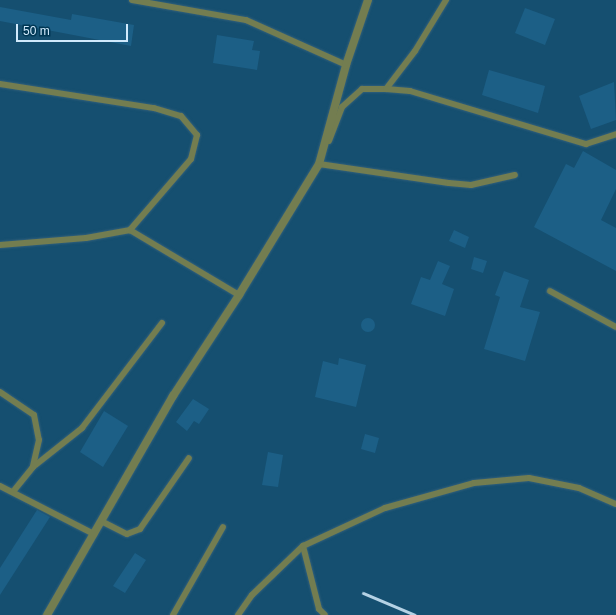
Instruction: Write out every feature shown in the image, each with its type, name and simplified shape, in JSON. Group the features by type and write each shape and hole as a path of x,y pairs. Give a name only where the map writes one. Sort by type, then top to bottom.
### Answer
{"street":[{"path":"47,615 173,396 239,295 319,164 346,65 368,0"}],"lane":[{"path":"132,0 246,20 346,65"},
{"path":"386,89 415,51 446,0"},
{"path":"0,84 154,108 181,116 196,135 191,159 130,230 86,238 0,245"},
{"path":"515,175 471,185 319,164 342,107 362,89 386,89 410,92 586,144 616,134"},
{"path":"130,230 239,295"},
{"path":"550,291 616,327"},
{"path":"13,492 33,467 82,428 162,323"},
{"path":"0,392 34,415 40,440 33,467"},
{"path":"101,521 127,534 140,529 189,458"},
{"path":"238,615 252,595 303,546 385,508 474,484 529,478 579,488 616,504"},
{"path":"0,486 94,534"},
{"path":"173,615 223,527"},
{"path":"303,546 319,610 325,615"}],"shaded area":[{"path":"0,0 616,0 616,615 0,615"}],"building":[{"path":"0,7 71,20 72,14 134,25 131,46 0,21"},
{"path":"525,8 555,19 545,45 515,33"},
{"path":"217,35 254,41 252,50 260,51 257,70 213,63"},
{"path":"489,70 545,86 538,113 482,95"},
{"path":"614,82 616,120 591,129 579,96"},
{"path":"583,151 616,170 616,189 601,220 616,228 616,271 534,227 566,164 574,168"},
{"path":"454,230 469,237 465,248 449,241"},
{"path":"474,257 487,261 483,273 471,269"},
{"path":"438,261 450,266 442,284 454,289 445,316 411,304 421,277 430,280"},
{"path":"504,271 529,280 520,307 540,312 525,361 484,349 500,297 495,295"},
{"path":"368,318 373,320 375,325 373,330 368,332 363,330 361,325 363,320"},
{"path":"339,358 366,365 356,407 315,397 323,361 338,365"},
{"path":"193,399 209,409 199,424 194,421 187,431 176,422"},
{"path":"104,411 128,426 103,467 80,452"},
{"path":"365,434 379,438 375,453 361,449"},
{"path":"268,452 283,455 278,487 262,485"},
{"path":"37,510 50,517 0,595 0,568"},
{"path":"135,553 146,560 125,593 113,586"}],"railway":[{"path":"363,593 415,615"}]}
